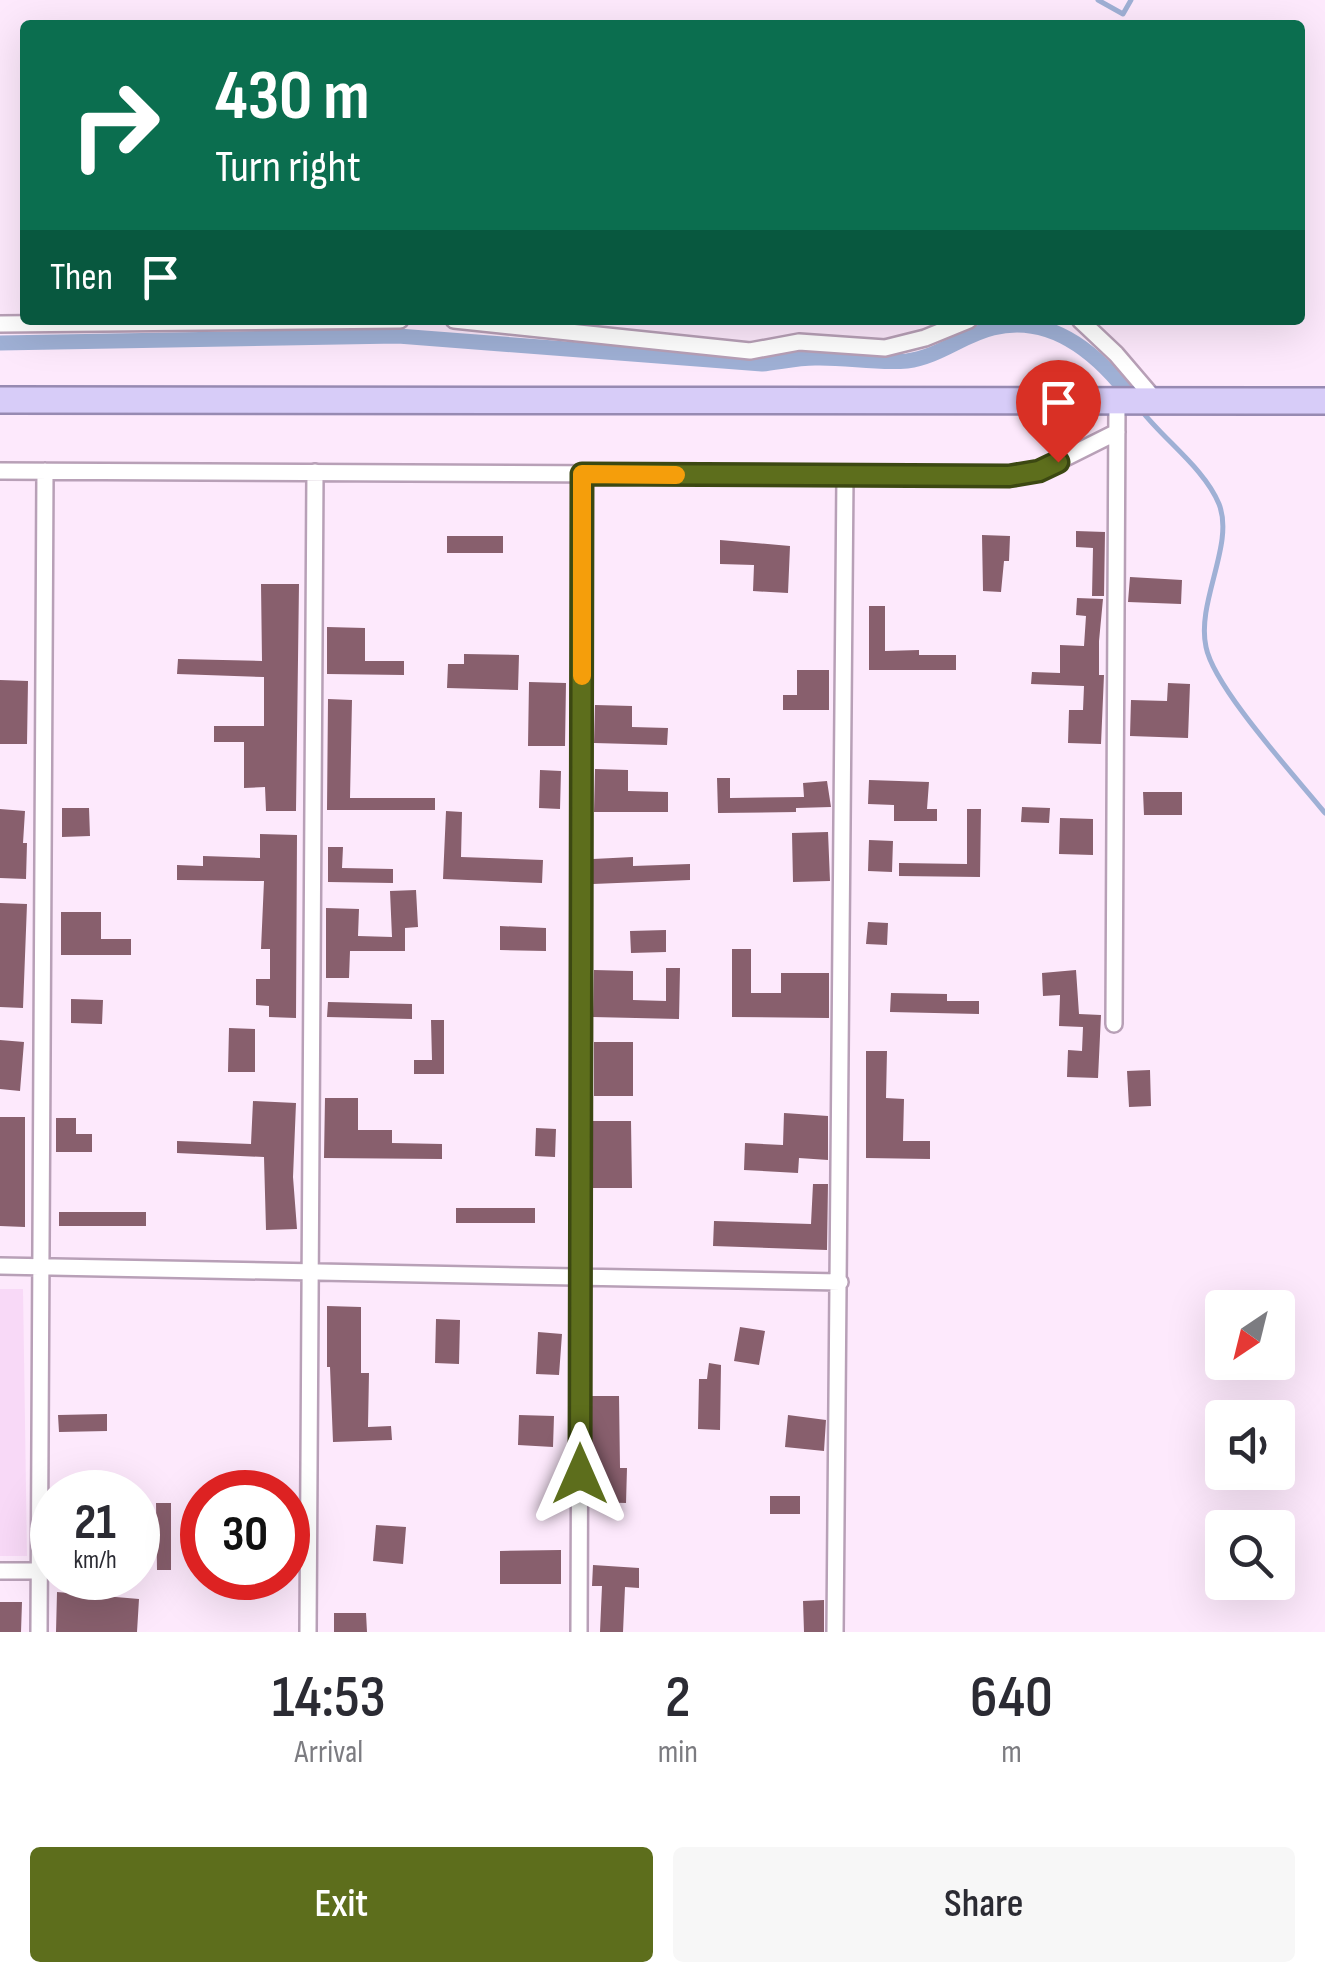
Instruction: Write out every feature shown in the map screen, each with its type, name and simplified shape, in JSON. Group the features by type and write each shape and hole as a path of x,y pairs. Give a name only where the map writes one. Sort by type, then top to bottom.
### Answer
{"highway":[{"path":"0,400 1325,401"}],"street":[{"path":"502,325 750,351 800,342 885,348 957,325"},
{"path":"1085,325 1157,402"},
{"path":"1114,1024 1117,403"},
{"path":"0,471 1009,476 1039,471 1117,432"},
{"path":"40,1470 45,471"},
{"path":"308,1632 314,472"},
{"path":"579,1632 582,474"},
{"path":"834,1632 845,476"},
{"path":"0,1266 840,1282"},
{"path":"0,1572 30,1571"},
{"path":"40,1600 40,1632"}],"shaded area":[{"path":"0,1289 23,1289 27,1556 0,1556"}],"building":[{"path":"1076,531 1105,532 1104,596 1092,596 1093,548 1076,547"},
{"path":"982,535 1010,536 1001,592 983,591"},
{"path":"447,536 503,536 503,553 447,553"},
{"path":"720,540 790,546 788,593 753,591 754,565 720,564"},
{"path":"1130,577 1182,580 1181,604 1128,602"},
{"path":"261,584 299,584 296,811 266,811 265,787 244,788 244,742 214,742 214,726 264,726 264,677 177,674 178,659 262,661"},
{"path":"1077,598 1103,599 1099,641 1099,675 1104,675 1101,744 1068,743 1069,710 1083,710 1084,686 1031,684 1032,672 1060,673 1060,645 1084,646 1086,616 1076,615"},
{"path":"869,606 885,606 885,651 956,655 956,670 869,670"},
{"path":"327,627 365,628 365,661 404,661 404,675 327,674"},
{"path":"464,654 519,655 518,690 447,688 448,664 464,664"},
{"path":"797,670 829,670 829,710 783,710 783,695 797,695"},
{"path":"0,680 28,681 27,744 0,744"},
{"path":"529,682 566,683 565,746 528,746"},
{"path":"1168,683 1190,684 1188,738 1130,736 1131,700 1167,701"},
{"path":"328,699 352,700 350,798 435,798 435,810 327,810"},
{"path":"595,705 632,706 632,727 668,728 667,745 594,743"},
{"path":"595,769 628,770 628,791 668,792 668,812 594,812"},
{"path":"540,770 561,771 560,809 539,808"},
{"path":"717,778 730,778 730,798 804,797 803,783 827,781 831,807 796,808 796,812 718,813"},
{"path":"869,780 929,782 927,809 937,809 937,821 894,821 894,805 868,804"},
{"path":"1143,792 1182,792 1182,815 1144,815"},
{"path":"1022,807 1050,808 1049,823 1021,822"},
{"path":"62,808 89,808 90,836 62,837"},
{"path":"0,809 25,811 26,879 0,878"},
{"path":"967,809 981,809 980,877 899,876 899,863 967,864"},
{"path":"446,811 462,812 461,857 543,860 542,883 443,879"},
{"path":"1060,818 1093,819 1093,855 1059,854"},
{"path":"828,832 830,881 793,882 792,833"},
{"path":"260,834 297,835 296,1018 269,1017 269,1006 256,1005 256,979 270,979 270,949 261,949 264,881 177,880 177,865 203,866 203,856 260,858"},
{"path":"869,840 893,841 892,872 868,871"},
{"path":"328,847 343,847 342,868 393,869 393,883 328,882"},
{"path":"633,857 633,866 690,864 690,880 593,884 593,859"},
{"path":"416,890 418,927 405,928 405,951 350,951 349,978 326,978 326,908 359,909 358,936 392,937 390,891"},
{"path":"0,903 27,904 23,1008 0,1007"},
{"path":"61,912 101,912 101,939 131,939 131,955 61,955"},
{"path":"868,922 888,923 887,945 866,944"},
{"path":"500,926 546,928 546,951 500,950"},
{"path":"666,930 666,952 631,953 630,931"},
{"path":"732,949 751,949 751,993 781,993 781,973 829,973 829,1018 732,1017"},
{"path":"666,968 680,968 679,1019 593,1017 594,970 633,971 633,1000 666,1001"},
{"path":"1076,970 1079,1014 1101,1015 1098,1078 1067,1077 1068,1050 1082,1051 1083,1027 1059,1026 1060,995 1043,996 1042,973"},
{"path":"891,993 947,994 947,1001 979,1001 979,1014 890,1012"},
{"path":"71,999 103,1000 102,1024 71,1023"},
{"path":"328,1002 412,1004 412,1019 327,1017"},
{"path":"431,1020 444,1020 444,1074 414,1074 414,1060 432,1060"},
{"path":"229,1028 255,1029 255,1072 228,1072"},
{"path":"0,1040 24,1042 20,1091 0,1089"},
{"path":"594,1042 633,1042 633,1096 594,1096"},
{"path":"866,1051 887,1051 886,1098 904,1099 903,1141 930,1141 930,1159 866,1158"},
{"path":"1150,1070 1151,1106 1129,1107 1127,1071"},
{"path":"325,1098 358,1098 358,1130 392,1130 392,1143 442,1144 442,1159 324,1158"},
{"path":"253,1101 296,1103 293,1177 297,1229 266,1230 264,1157 177,1153 177,1141 251,1144"},
{"path":"784,1113 828,1116 828,1160 799,1158 798,1173 744,1170 745,1143 783,1145"},
{"path":"0,1117 25,1117 25,1227 0,1226"},
{"path":"56,1118 76,1118 76,1134 92,1134 92,1152 56,1152"},
{"path":"592,1121 631,1121 632,1188 593,1188"},
{"path":"536,1128 556,1129 555,1157 535,1156"},
{"path":"813,1184 828,1184 827,1250 713,1246 714,1221 811,1224"},
{"path":"456,1208 535,1208 535,1223 456,1223"},
{"path":"59,1212 146,1212 146,1226 59,1226"},
{"path":"327,1306 361,1307 361,1373 369,1373 368,1427 391,1426 392,1440 333,1442"},
{"path":"436,1319 460,1320 459,1364 435,1363"},
{"path":"740,1327 765,1331 759,1365 734,1361"},
{"path":"538,1332 562,1334 559,1375 536,1374"},
{"path":"709,1363 721,1365 720,1430 698,1429 699,1379 707,1379"},
{"path":"591,1396 619,1396 620,1468 627,1468 626,1503 591,1502"},
{"path":"107,1414 107,1431 59,1432 58,1415"},
{"path":"519,1415 554,1416 553,1447 518,1445"},
{"path":"788,1415 826,1420 824,1451 785,1447"},
{"path":"770,1496 800,1496 800,1514 770,1514"},
{"path":"160,1503 171,1503 171,1570 160,1570"},
{"path":"376,1525 406,1527 403,1564 373,1561"},
{"path":"561,1550 561,1584 500,1584 500,1551"},
{"path":"593,1565 639,1568 639,1588 625,1587 623,1632 600,1632 602,1586 592,1586"},
{"path":"57,1600 139,1600 137,1632 56,1632"},
{"path":"824,1600 824,1632 804,1632 803,1601"},
{"path":"0,1602 22,1602 21,1632 0,1632"},
{"path":"334,1613 366,1613 367,1632 334,1632"}],"waterway":[{"path":"1098,0 1123,14 1131,0"},
{"path":"0,343 398,336 762,364 815,358 896,362 919,359 982,331 1015,325 1035,327 1073,342 1106,368 1133,400"},
{"path":"1141,410 1194,467 1219,504 1222,537 1204,630 1212,664 1240,708 1325,813"}],"slow traffic":[{"path":"582,676 582,474 676,475"}],"route":[{"path":"580,1474 582,474 1009,476 1039,471 1058,462"}]}
